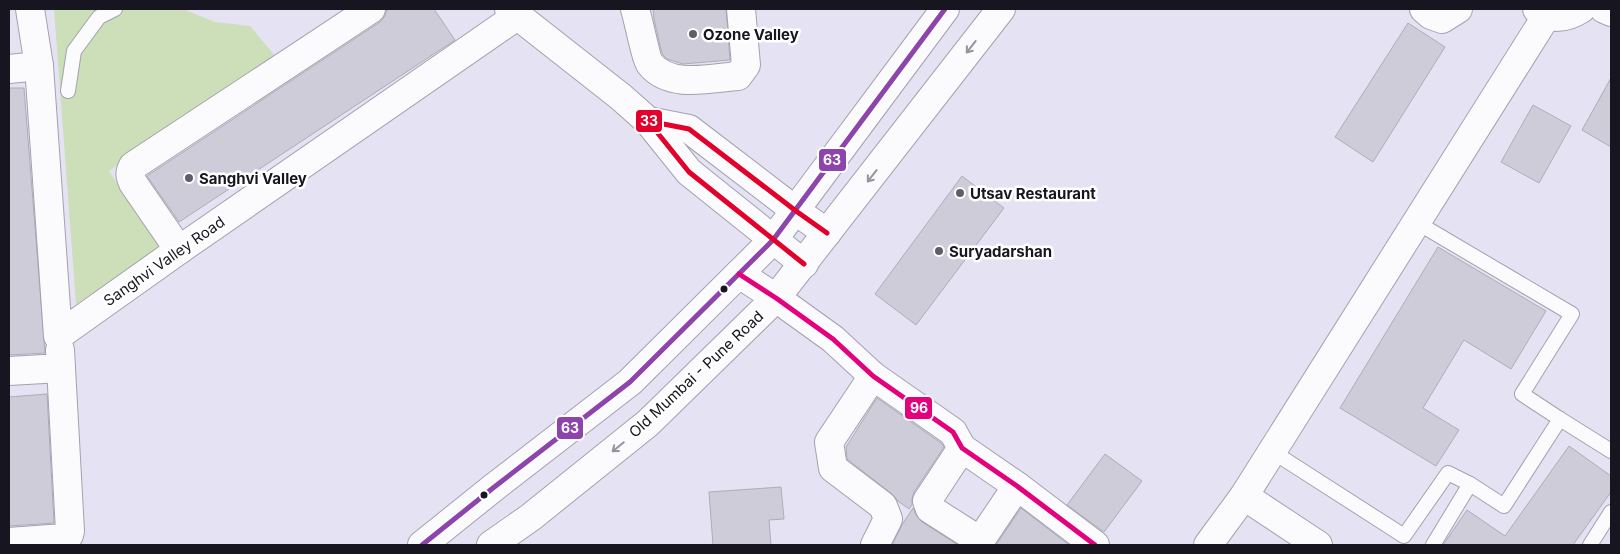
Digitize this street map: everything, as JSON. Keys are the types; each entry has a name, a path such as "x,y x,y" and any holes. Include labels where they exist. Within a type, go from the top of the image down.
{"street":[{"path":"9,542 64,538 69,535 70,531 61,368 39,66 30,9"},
{"path":"179,250 133,183 130,171 134,166 371,9"},
{"path":"635,9 649,64 662,74 681,80 738,76 746,65 741,9"},
{"path":"422,545 630,382 773,240 945,9"},
{"name":"Old Mumbai - Pune Road","path":"498,543 648,422 776,298 1001,9"},
{"path":"1424,9 1431,15 1442,19 1458,9"},
{"path":"1208,545 1273,452 1416,222 1542,12 1556,17 1571,15 1581,9"},
{"path":"1604,9 1611,12"},
{"path":"513,12 621,97 648,121 689,172 804,264"},
{"name":"Sanghvi Valley Road","path":"58,336 513,12"},
{"path":"621,97 649,64"},
{"path":"9,69 39,66"},
{"path":"648,121 689,129 827,233"},
{"path":"739,274 833,339 873,376 953,432 962,448 1017,486 1095,545"},
{"path":"9,371 61,368"},
{"path":"873,376 829,442 833,468 883,506 888,519 874,545"},
{"path":"962,448 927,501 930,509 974,537 982,538 1017,486"},
{"path":"1244,496 1318,545"}],"lane":[{"path":"68,91 74,51 100,16 115,9"},
{"path":"1416,222 1572,314 1522,394 1611,451"},
{"path":"1273,452 1404,536 1448,473 1470,484 1504,506 1560,419"},
{"path":"1433,545 1470,484"},
{"path":"1590,545 1611,512"}],"green space":[{"path":"54,9 183,9 215,22 250,26 277,58 109,171 160,248 76,304"}],"building":[{"path":"390,9 434,9 455,40 179,222 147,176 380,22 385,16 386,11"},
{"name":"Ozone Valley","path":"653,9 726,9 730,60 683,64 667,59 661,50"},
{"path":"1408,23 1445,47 1373,162 1335,137"},
{"path":"1611,78 1611,147 1582,130"},
{"path":"9,88 24,88 45,353 9,355"},
{"path":"1533,105 1571,126 1539,183 1501,162"},
{"name":"Suryadarshan","path":"962,176 1004,208 916,325 875,294"},
{"path":"1438,247 1546,311 1511,369 1464,340 1423,408 1459,430 1436,466 1340,408"},
{"path":"47,394 54,523 9,526 9,397"},
{"path":"877,398 944,447 914,492 912,505 909,509 847,459 846,447"},
{"path":"1569,446 1611,476 1611,492 1573,545 1443,545 1467,510 1505,536"},
{"path":"1105,454 1142,481 1104,532 1067,505"},
{"path":"781,487 784,519 769,520 771,545 713,545 709,492"},
{"path":"913,508 922,522 958,545 892,545"},
{"path":"1021,508 1069,545 996,545"}],"transit line":[{"name":"63","path":"422,545 630,382 773,240 945,9"},
{"name":"33","path":"804,264 689,172 648,121 689,129 827,233"},
{"name":"96","path":"739,274 833,339 873,376 953,432 962,448 1017,486 1095,545"}],"place":[{"name":"Ozone Valley","path":"693,34"},
{"name":"Sanghvi Valley","path":"189,178"},
{"name":"Utsav Restaurant","path":"960,193"},
{"name":"Suryadarshan","path":"939,251"}]}
